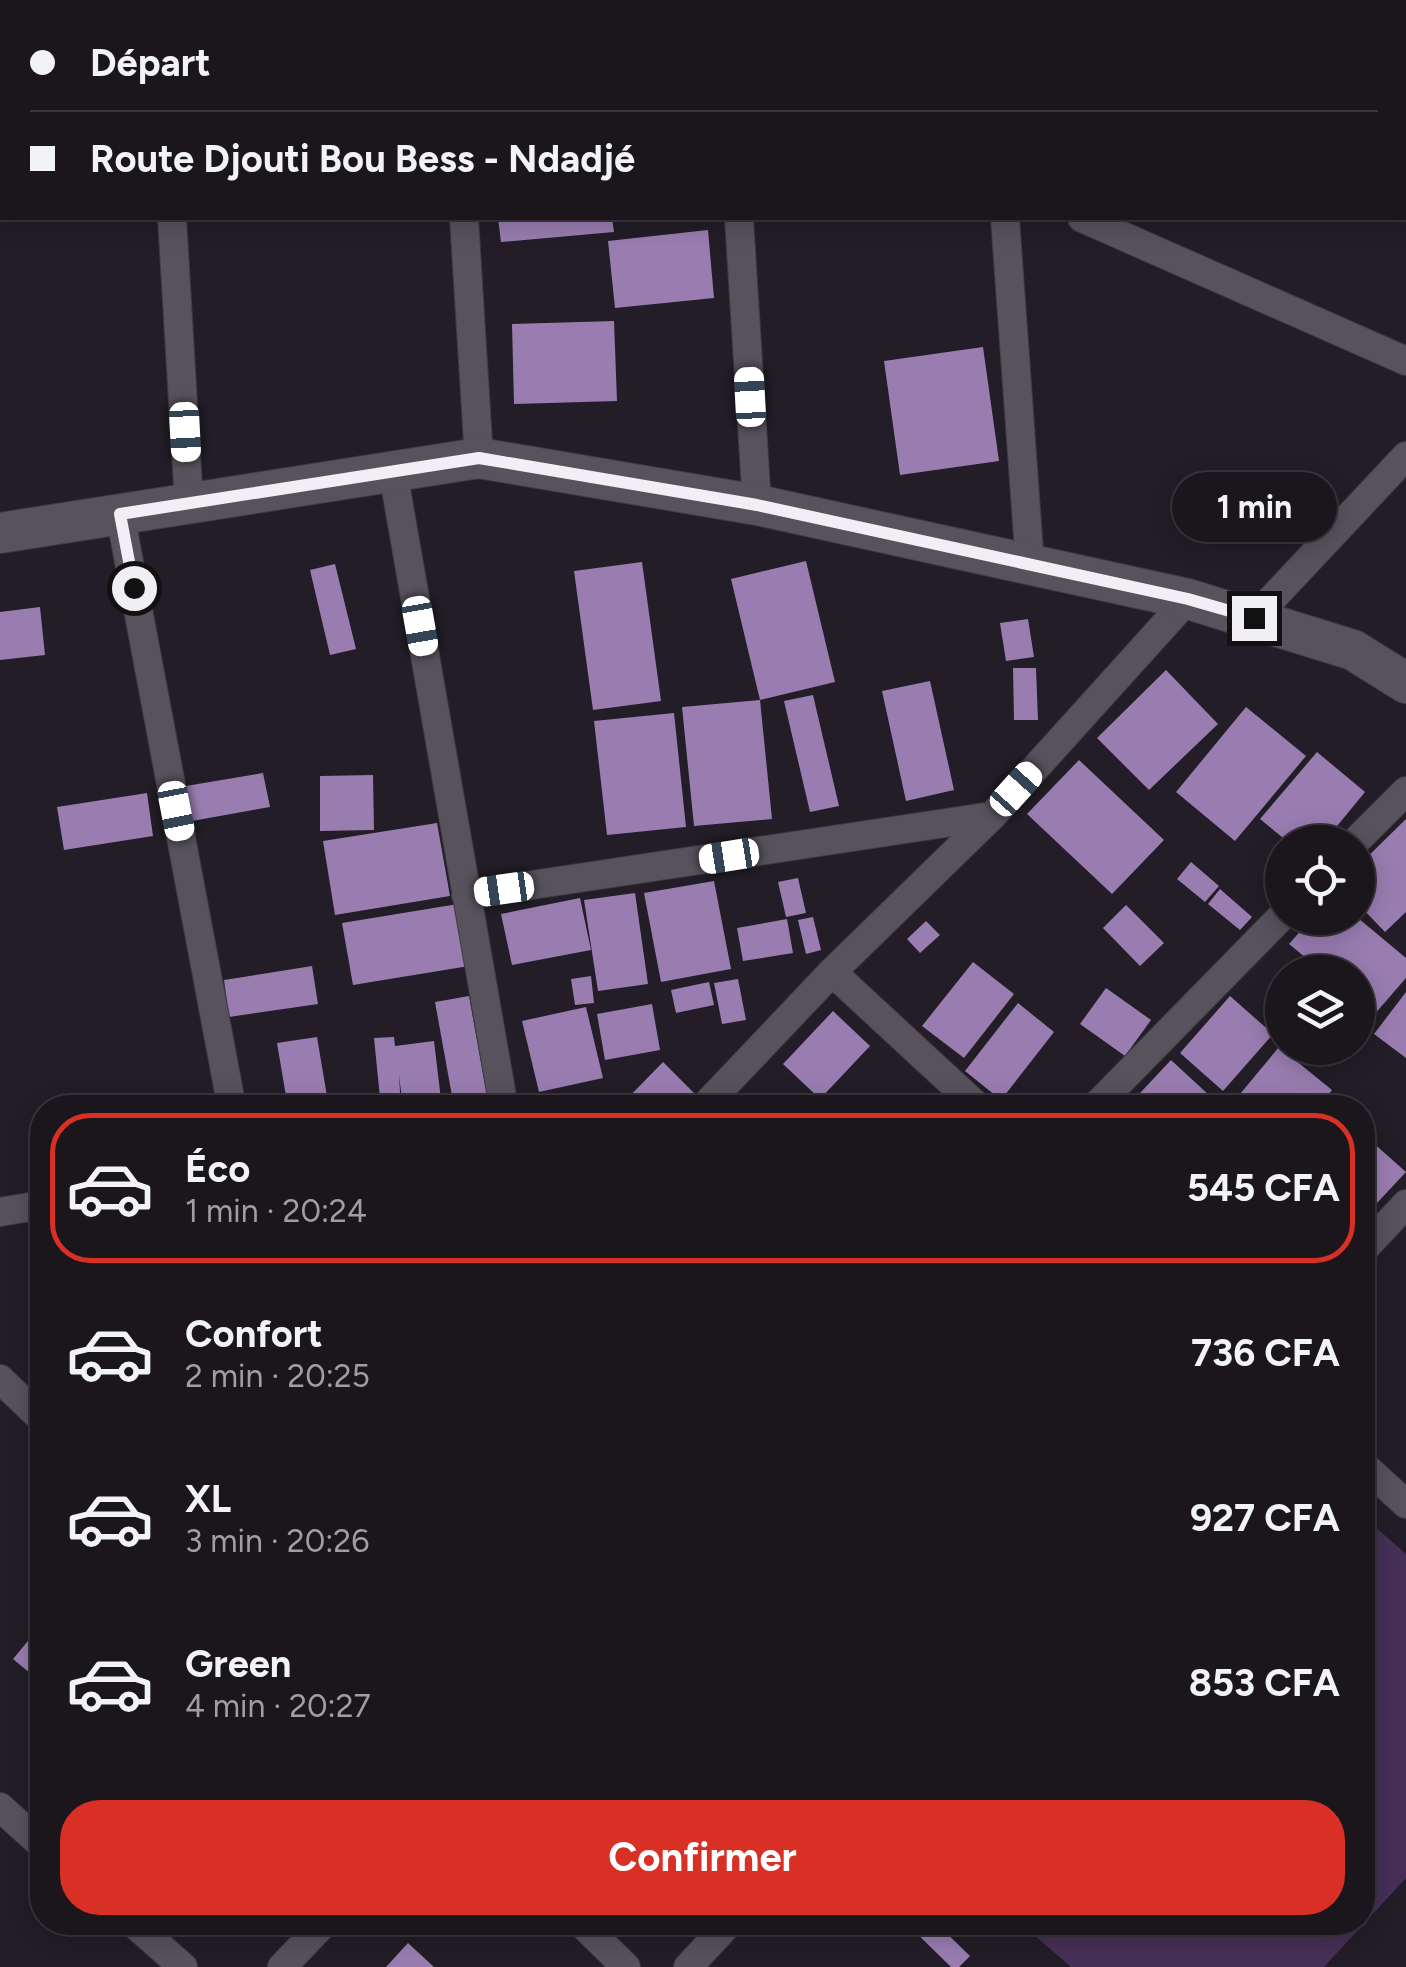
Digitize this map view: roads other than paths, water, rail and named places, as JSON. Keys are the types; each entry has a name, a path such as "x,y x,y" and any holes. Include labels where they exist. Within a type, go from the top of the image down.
{"main road":[{"path":"0,533 479,458 757,505 1188,599 1353,650 1406,684"}],"street":[{"path":"172,220 189,503"},
{"path":"464,220 479,458"},
{"path":"739,220 757,505"},
{"path":"1004,220 1030,564"},
{"path":"1087,220 1406,360"},
{"path":"1254,618 1406,456"},
{"path":"393,472 502,1095"},
{"path":"120,514 230,1095"},
{"path":"715,1095 832,972 992,816 1188,599"},
{"path":"1372,825 1406,791"},
{"path":"466,895 992,816"},
{"path":"1107,1095 1265,933"},
{"path":"832,972 965,1095"},
{"path":"1375,1236 1406,1204"},
{"path":"0,1212 30,1207"},
{"path":"0,1379 30,1408"},
{"path":"1375,1476 1406,1504"},
{"path":"0,1808 30,1834"},
{"path":"146,1935 182,1967"},
{"path":"282,1967 313,1935"},
{"path":"593,1935 626,1967"},
{"path":"688,1967 718,1935"}]}
